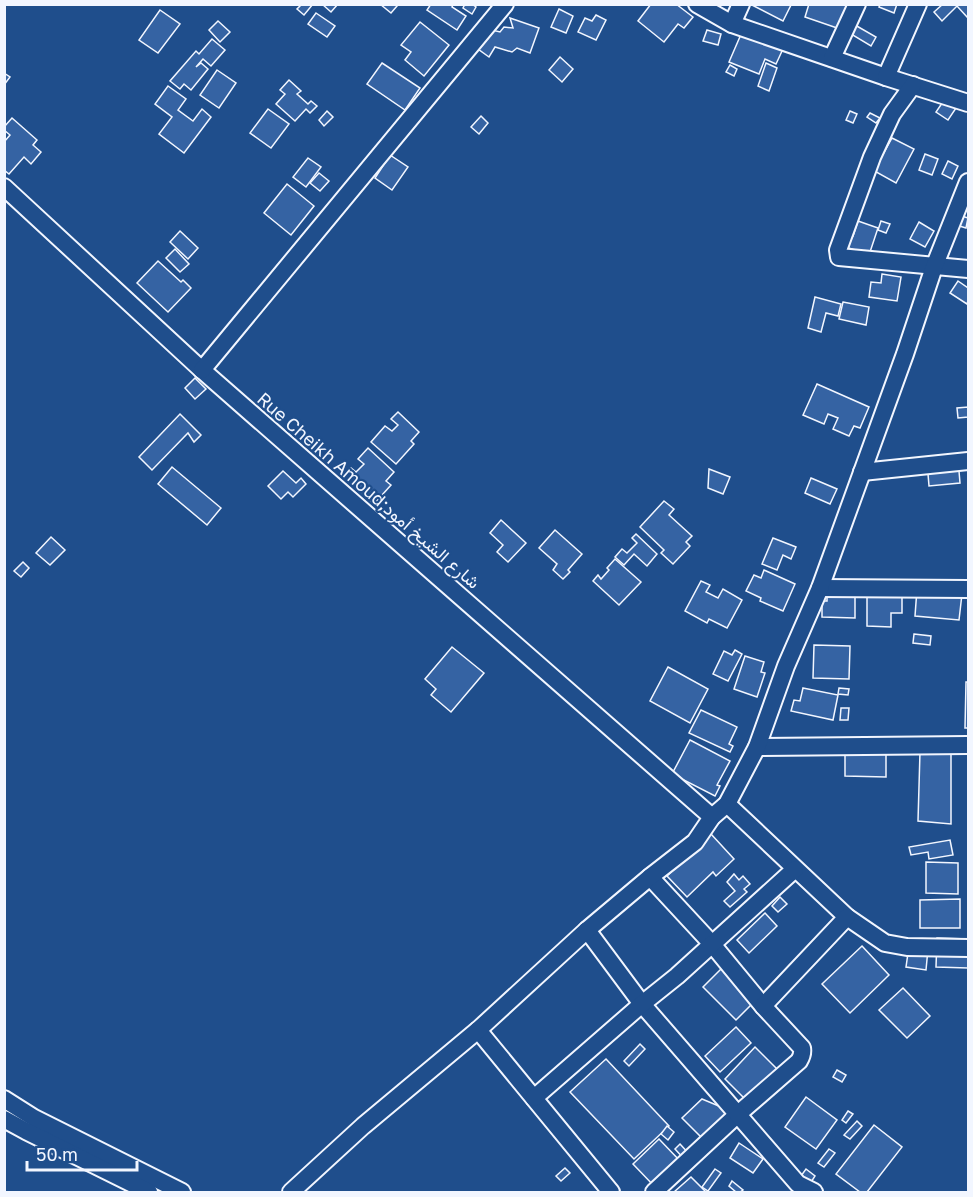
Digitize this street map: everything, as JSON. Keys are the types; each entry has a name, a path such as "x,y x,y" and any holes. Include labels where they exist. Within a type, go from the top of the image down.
{"street":[{"path":"202,370 505,4"},
{"path":"697,4 732,24 969,103"},
{"path":"732,24 741,4"},
{"path":"832,58 857,4"},
{"path":"886,77 918,4"},
{"path":"913,85 892,114 872,157 838,250 839,257 969,269"},
{"path":"291,1192 363,1126 478,1029 587,930 695,842 712,818 727,804 757,747 786,666 820,588 934,267 969,182"},
{"name":"Rue Cheikh Amoud;شارع الشيخ أمود","path":"4,187 202,370 712,818"},
{"path":"862,472 969,461"},
{"path":"820,588 969,589"},
{"path":"757,747 969,745"},
{"path":"727,804 847,917 885,943 907,947 969,948"},
{"path":"534,1098 677,976 795,869"},
{"path":"650,877 712,944 763,1006 802,1048 799,1061 738,1113 654,1192"},
{"path":"763,1006 847,917"},
{"path":"587,930 642,1004 798,1184 814,1192"},
{"path":"478,1029 611,1192"},
{"path":"4,1100 44,1123 182,1192"},
{"path":"4,1119 149,1192"}],"building":[{"path":"302,4 313,4 304,15 297,9"},
{"path":"322,4 338,4 331,12"},
{"path":"380,4 395,4 397,6 391,13"},
{"path":"431,4 453,4 452,7 466,16 457,30 427,10"},
{"path":"465,4 472,4 476,7 472,14 463,8"},
{"path":"651,4 676,4 693,17 684,28 678,24 664,42 638,21"},
{"path":"750,4 791,4 791,5 783,21"},
{"path":"809,4 848,4 840,29 805,17"},
{"path":"880,4 897,4 894,13 879,7"},
{"path":"943,4 968,4 968,18 957,6 942,21 934,12"},
{"path":"559,9 573,16 566,33 551,27"},
{"path":"160,10 180,24 158,53 139,40"},
{"path":"316,13 335,26 327,37 308,24"},
{"path":"596,15 606,20 596,40 578,32 585,18 592,21"},
{"path":"510,18 539,28 530,53 517,48 512,52 495,47 489,57 478,49 492,30 500,32 504,27 513,28"},
{"path":"218,21 230,32 220,42 209,30"},
{"path":"420,22 449,45 424,76 405,60 411,52 401,45"},
{"path":"855,25 876,37 871,46 851,34"},
{"path":"707,30 721,34 718,45 703,41"},
{"path":"742,32 783,49 776,64 765,59 759,74 729,62"},
{"path":"212,39 225,50 211,66 203,59 196,67 201,63 208,69 191,90 184,84 180,89 170,81 196,51 199,54"},
{"path":"560,57 573,69 562,82 549,70"},
{"path":"382,63 420,88 405,110 367,84"},
{"path":"766,63 777,68 769,91 758,86"},
{"path":"730,65 737,69 734,76 726,72"},
{"path":"217,70 236,83 219,108 200,95"},
{"path":"4,73 10,77 4,85"},
{"path":"289,80 301,91 297,94 308,104 311,101 317,106 310,113 306,109 295,121 276,104 285,94 280,90"},
{"path":"168,86 186,99 178,110 193,121 202,109 211,117 184,153 159,134 172,117 155,104"},
{"path":"951,90 968,109 967,111 958,105 948,120 936,112"},
{"path":"268,109 289,124 271,148 250,133"},
{"path":"327,111 333,117 324,126 319,120"},
{"path":"850,111 857,114 853,123 846,120"},
{"path":"870,113 880,118 876,123 867,117"},
{"path":"481,116 488,123 479,134 471,127"},
{"path":"12,118 37,140 33,145 41,152 31,164 24,157 9,174 4,170 4,142 10,135 4,127"},
{"path":"892,138 914,149 896,183 869,168 877,153 882,156"},
{"path":"925,154 938,159 932,175 919,170"},
{"path":"390,155 408,167 392,190 375,178"},
{"path":"308,158 321,167 306,187 293,177"},
{"path":"948,161 958,166 952,179 942,174"},
{"path":"319,173 329,181 320,191 310,183"},
{"path":"287,184 314,206 291,235 264,213"},
{"path":"959,215 968,218 966,228 956,225"},
{"path":"858,221 878,228 869,255 840,245 844,233 853,236"},
{"path":"881,221 890,224 886,233 878,230"},
{"path":"919,222 934,231 925,247 910,239"},
{"path":"180,231 198,248 188,259 170,242"},
{"path":"175,249 189,264 180,272 166,258"},
{"path":"158,261 191,288 168,312 137,283"},
{"path":"882,274 901,277 897,301 869,297 871,282 881,283"},
{"path":"958,281 968,288 967,304 950,293"},
{"path":"815,297 841,304 838,316 826,313 821,332 808,328"},
{"path":"843,302 869,307 866,325 839,319"},
{"path":"195,378 206,389 195,399 185,388"},
{"path":"817,384 869,407 860,428 854,426 849,436 833,429 838,418 828,414 824,424 803,415"},
{"path":"968,407 968,417 958,418 957,408"},
{"path":"398,412 419,432 411,441 414,444 396,464 371,442 385,426 392,431 398,425 391,419"},
{"path":"180,414 201,435 194,442 188,433 152,470 139,457"},
{"path":"368,448 394,472 386,481 391,485 374,504 344,475 351,468 356,472 364,464 358,459"},
{"path":"958,459 960,483 929,486 927,462"},
{"path":"172,467 221,508 207,525 158,484"},
{"path":"709,469 730,477 723,494 708,488"},
{"path":"283,471 296,483 301,478 306,484 293,497 288,492 281,499 268,486"},
{"path":"811,478 837,489 830,504 805,493"},
{"path":"664,501 674,509 669,515 692,536 686,542 690,546 673,564 661,553 664,550 640,527"},
{"path":"501,520 526,543 508,562 497,552 503,545 490,533"},
{"path":"555,530 582,554 563,579 553,570 557,564 539,548"},
{"path":"636,534 657,554 647,566 634,554 624,565 615,557 622,549 627,553 637,543 632,538"},
{"path":"51,537 65,550 50,565 36,553"},
{"path":"773,538 796,547 791,559 783,555 777,570 762,564"},
{"path":"615,559 641,582 619,605 593,581 598,575 601,579"},
{"path":"23,562 29,568 21,577 14,571"},
{"path":"764,570 795,584 783,611 760,601 761,598 746,591 754,575 761,578"},
{"path":"701,581 710,585 706,592 718,598 723,589 742,600 727,628 709,619 707,623 685,611"},
{"path":"917,589 962,594 959,620 915,616"},
{"path":"827,590 855,591 855,618 822,617 822,601 827,601"},
{"path":"902,590 902,613 891,613 891,627 867,626 867,592"},
{"path":"914,634 931,636 930,645 913,643"},
{"path":"814,645 850,646 849,679 813,678"},
{"path":"452,647 484,673 451,712 431,695 436,689 425,679"},
{"path":"735,650 742,654 728,681 713,674 724,651 732,655"},
{"path":"745,656 764,662 761,672 765,673 757,697 734,689"},
{"path":"668,667 708,689 690,723 650,701"},
{"path":"966,682 968,682 968,728 965,728"},
{"path":"803,688 838,695 833,720 791,711 794,700 800,701"},
{"path":"839,688 849,689 848,695 838,694"},
{"path":"841,708 849,708 848,720 840,720"},
{"path":"701,710 737,727 729,744 733,746 730,752 689,733"},
{"path":"690,740 730,761 717,785 720,786 715,796 672,774"},
{"path":"845,750 886,751 886,777 845,776"},
{"path":"951,751 951,824 918,821 920,752"},
{"path":"711,834 734,859 716,876 713,872 687,897 667,876"},
{"path":"950,840 953,855 929,859 928,852 911,855 909,847"},
{"path":"926,862 958,863 958,894 926,893"},
{"path":"734,874 739,880 743,876 750,884 744,889 747,892 730,907 724,901 735,891 727,882"},
{"path":"780,897 787,904 778,912 772,906"},
{"path":"960,899 960,928 920,928 920,900"},
{"path":"765,913 777,926 749,953 737,940"},
{"path":"937,938 968,939 968,968 936,967"},
{"path":"862,946 889,975 850,1013 822,984"},
{"path":"909,946 928,949 926,970 906,967"},
{"path":"721,969 754,1002 736,1020 703,987"},
{"path":"903,988 930,1016 907,1038 879,1010"},
{"path":"736,1027 751,1043 720,1072 705,1056"},
{"path":"640,1044 645,1049 629,1066 624,1061"},
{"path":"755,1047 777,1069 746,1100 725,1079"},
{"path":"606,1059 669,1126 634,1159 570,1092"},
{"path":"837,1070 846,1075 842,1082 833,1077"},
{"path":"806,1097 837,1120 816,1149 785,1127"},
{"path":"702,1099 738,1114 704,1140 682,1118"},
{"path":"848,1111 853,1114 846,1123 842,1120"},
{"path":"857,1121 862,1126 850,1139 844,1135"},
{"path":"874,1125 902,1147 867,1192 860,1192 836,1174"},
{"path":"667,1126 674,1132 668,1140 661,1134"},
{"path":"659,1139 681,1162 655,1187 633,1164"},
{"path":"739,1143 763,1159 753,1173 730,1158"},
{"path":"680,1144 691,1156 686,1161 675,1149"},
{"path":"829,1149 835,1153 824,1167 818,1163"},
{"path":"565,1168 570,1173 561,1181 556,1176"},
{"path":"715,1169 721,1173 708,1191 702,1187"},
{"path":"806,1169 815,1176 808,1187 798,1180"},
{"path":"691,1177 706,1192 674,1192"},
{"path":"732,1181 743,1190 736,1192 729,1186"}]}
